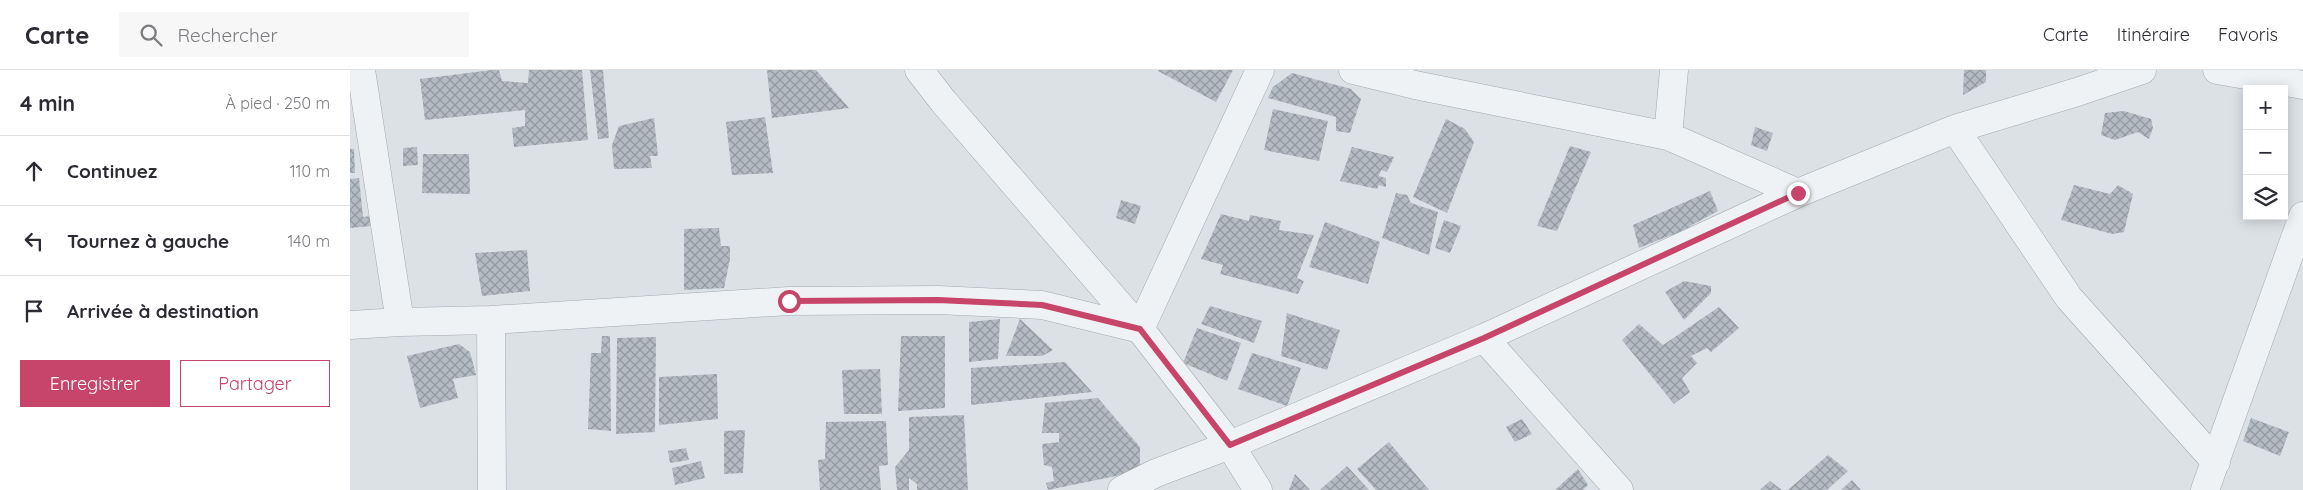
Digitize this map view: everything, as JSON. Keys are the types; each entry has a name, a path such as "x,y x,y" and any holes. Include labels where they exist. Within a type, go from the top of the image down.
{"street":[{"path":"361,70 400,322"},
{"path":"919,70 942,101 1140,329 1230,445 1258,490"},
{"path":"1140,329 1260,70"},
{"path":"1353,70 1414,78 1668,136 1798,193"},
{"path":"1668,136 1674,70"},
{"path":"1122,490 1156,473 1230,445 1484,338 1798,193 1955,129 2142,70"},
{"path":"2217,70 2303,85"},
{"path":"1955,129 2069,298 2216,462"},
{"path":"2205,490 2303,216"},
{"path":"350,326 400,322 491,320 789,301 938,300 1042,305 1140,329"},
{"path":"491,320 492,490"},
{"path":"1484,338 1619,490"}],"building":[{"path":"499,70 502,81 528,83 529,70 582,70 588,140 514,147 512,128 525,126 525,110 425,120 420,79"},
{"path":"590,70 603,70 609,138 598,139"},
{"path":"767,70 816,70 849,108 772,118"},
{"path":"1159,70 1233,70 1216,102"},
{"path":"1964,70 1986,70 1986,82 1963,95"},
{"path":"1292,73 1351,89 1361,99 1350,133 1336,131 1336,117 1268,98 1273,87"},
{"path":"1273,109 1328,121 1319,161 1264,150"},
{"path":"2124,111 2151,119 2153,128 2149,139 2138,132 2115,140 2101,135 2105,113"},
{"path":"765,117 773,173 732,175 726,122"},
{"path":"654,118 658,156 650,156 652,168 614,169 612,145 619,126"},
{"path":"1446,119 1465,129 1474,142 1447,213 1413,197"},
{"path":"1755,127 1773,133 1767,151 1751,145"},
{"path":"1570,146 1591,152 1557,231 1537,226"},
{"path":"417,147 418,165 403,166 403,148"},
{"path":"1352,147 1394,157 1387,172 1381,170 1379,176 1386,178 1386,187 1379,185 1377,189 1340,181"},
{"path":"350,149 354,149 355,173 350,173"},
{"path":"423,154 469,154 470,194 422,193"},
{"path":"359,178 363,217 370,216 371,226 350,228 350,179"},
{"path":"2074,185 2110,194 2118,185 2133,194 2124,232 2112,234 2061,220"},
{"path":"1710,191 1718,211 1690,226 1692,233 1674,242 1671,235 1639,248 1633,225"},
{"path":"1396,193 1407,195 1411,203 1438,212 1429,255 1382,238"},
{"path":"1121,200 1141,206 1135,224 1116,218"},
{"path":"1221,214 1249,221 1250,215 1281,221 1279,230 1314,235 1297,278 1304,281 1298,294 1220,274 1223,265 1201,259"},
{"path":"1444,220 1461,226 1450,253 1435,248"},
{"path":"1325,222 1380,242 1368,284 1309,267"},
{"path":"719,228 721,246 730,246 730,259 724,288 684,290 684,229"},
{"path":"527,250 530,291 482,296 475,253"},
{"path":"1684,281 1711,286 1711,293 1684,320 1665,292"},
{"path":"1210,306 1262,321 1254,343 1201,324"},
{"path":"1719,307 1739,328 1711,352 1707,348 1691,356 1697,363 1682,378 1690,392 1674,404 1622,340 1639,324 1663,345"},
{"path":"1287,313 1340,330 1327,370 1281,356"},
{"path":"1000,319 998,359 969,362 969,322"},
{"path":"1020,319 1053,350 1042,356 1006,356"},
{"path":"1197,328 1241,343 1227,381 1183,363"},
{"path":"602,336 610,336 611,431 588,429 591,353 601,353"},
{"path":"901,336 945,336 945,408 898,411"},
{"path":"656,337 655,432 616,434 617,338"},
{"path":"459,344 470,352 476,375 453,379 458,398 420,408 407,356"},
{"path":"1252,353 1301,368 1287,406 1238,389"},
{"path":"1065,362 1092,392 971,405 971,368"},
{"path":"880,369 882,414 844,414 842,370"},
{"path":"717,374 718,419 659,425 659,377"},
{"path":"1098,398 1140,447 1140,471 1048,490 1046,483 1054,481 1052,467 1044,465 1042,444 1059,442 1059,433 1042,433 1045,403"},
{"path":"964,415 968,490 917,490 917,484 909,478 909,490 897,490 895,467 909,450 909,417"},
{"path":"2251,418 2289,432 2280,456 2243,441"},
{"path":"1522,419 1532,434 1515,442 1506,427"},
{"path":"886,421 888,465 879,466 881,490 820,490 818,460 825,459 826,422"},
{"path":"745,430 743,473 724,474 724,431"},
{"path":"1389,442 1429,490 1376,490 1357,469"},
{"path":"686,448 689,460 670,463 668,451"},
{"path":"1828,455 1848,471 1827,490 1788,490"},
{"path":"701,461 705,478 675,485 672,468"},
{"path":"1347,466 1369,490 1320,490"},
{"path":"1578,469 1588,485 1583,490 1555,490"},
{"path":"1295,474 1310,490 1289,490"},
{"path":"1852,480 1861,490 1841,490"},
{"path":"1770,481 1782,490 1760,490"}],"route":[{"path":"789,301 938,300 1042,305 1140,329 1230,445 1484,338 1798,193"}]}
